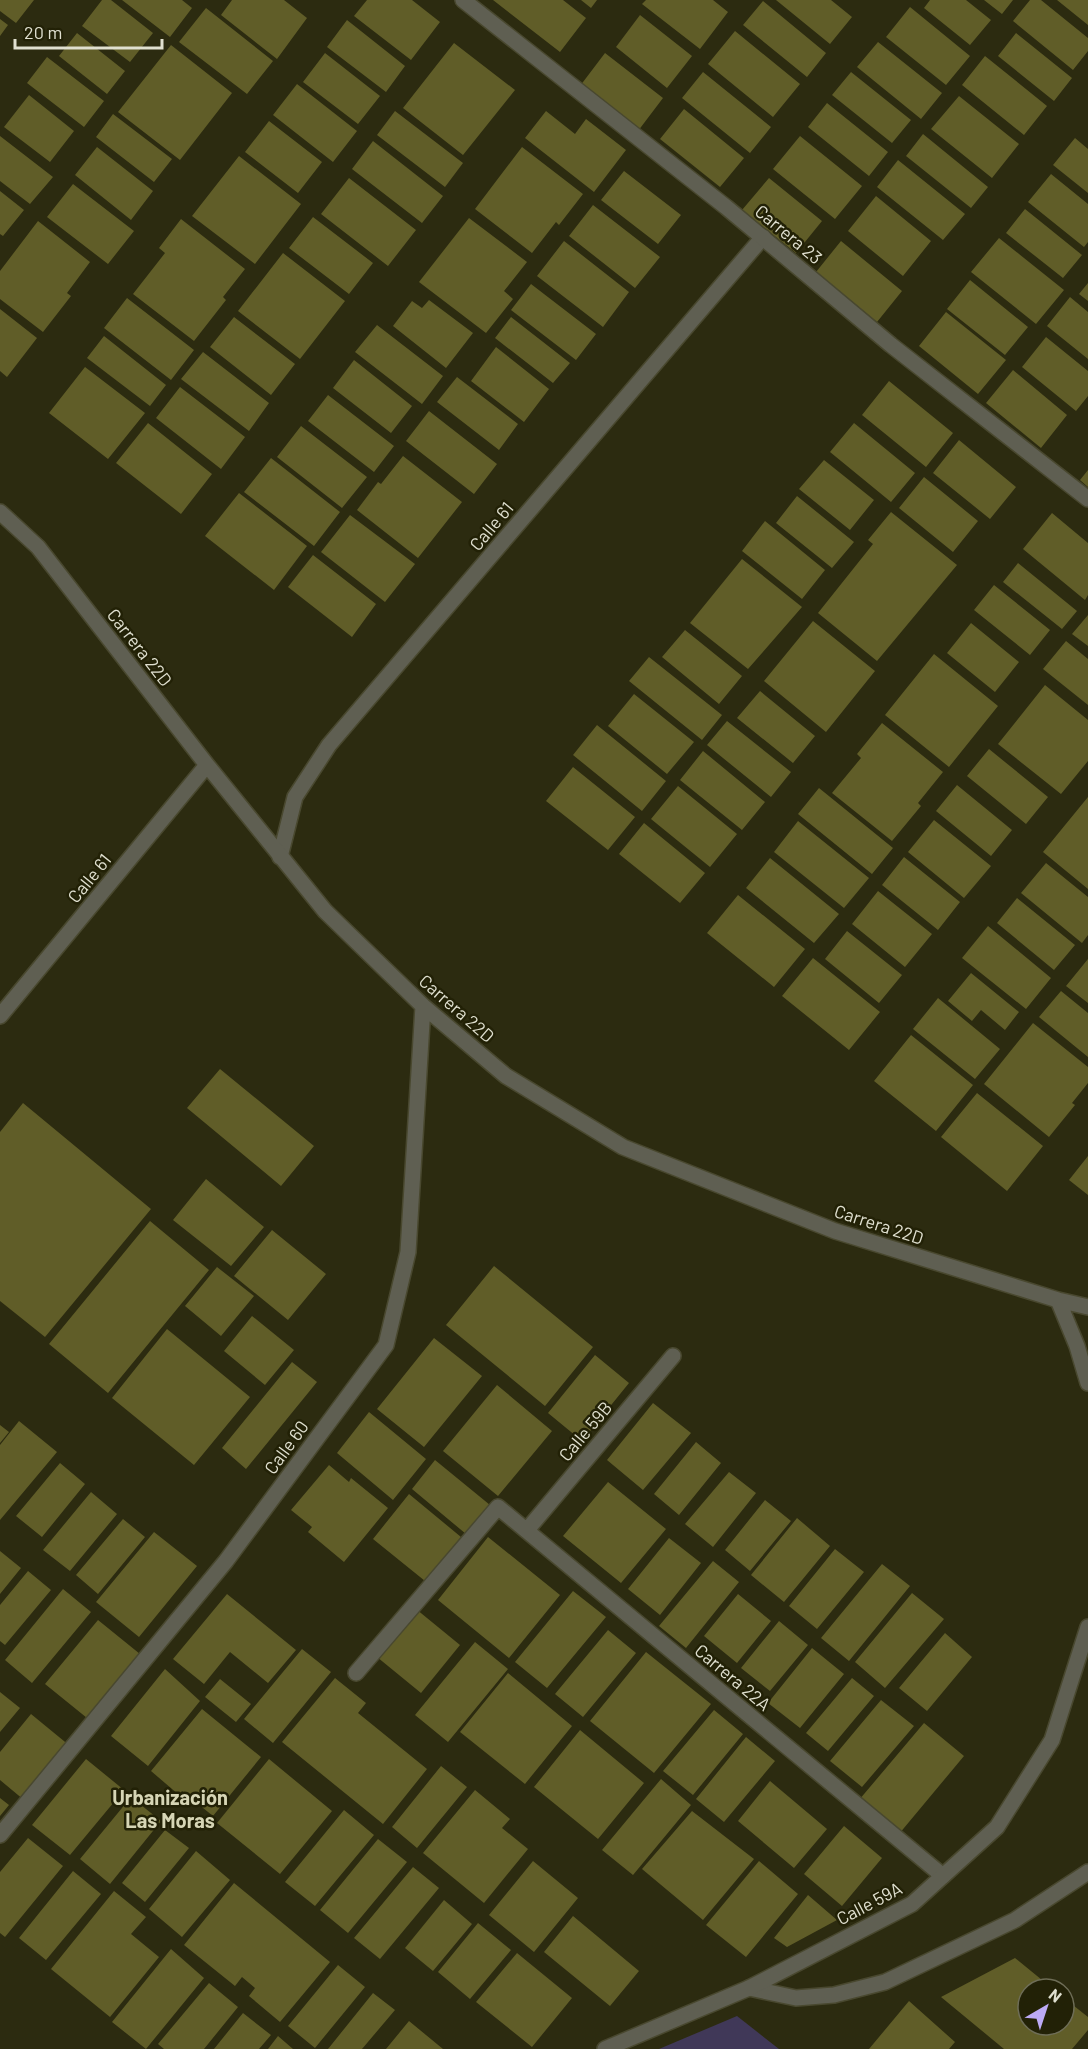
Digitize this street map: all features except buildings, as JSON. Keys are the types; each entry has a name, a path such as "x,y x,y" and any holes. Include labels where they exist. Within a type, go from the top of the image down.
{"street":[{"name":"Carrera 23","path":"463,0 763,237 891,345 1088,499"},
{"name":"Calle 61","path":"280,857 295,797 329,745 763,237"},
{"name":"Carrera 22D","path":"0,512 38,547 207,765 325,911 423,1006 506,1076 623,1147 835,1231 1058,1300 1088,1307"},
{"name":"Calle 61","path":"0,1016 207,765"},
{"name":"Calle 60","path":"0,1835 226,1562 386,1345 408,1252 423,1006"},
{"path":"1058,1300 1077,1346 1088,1383"},
{"name":"Calle 59B","path":"527,1530 673,1356"},
{"name":"Carrera 22A","path":"356,1673 498,1507 943,1876"},
{"name":"Calle 59A","path":"605,2049 749,1988 912,1904 997,1827 1052,1740 1088,1627"},
{"path":"749,1988 796,1998 834,1995 885,1982 1015,1920 1088,1872"}],"shaded area":[{"path":"737,2016 779,2049 659,2049"}],"district":[{"name":"Urbanización Las Moras","path":"170,1808"}]}
